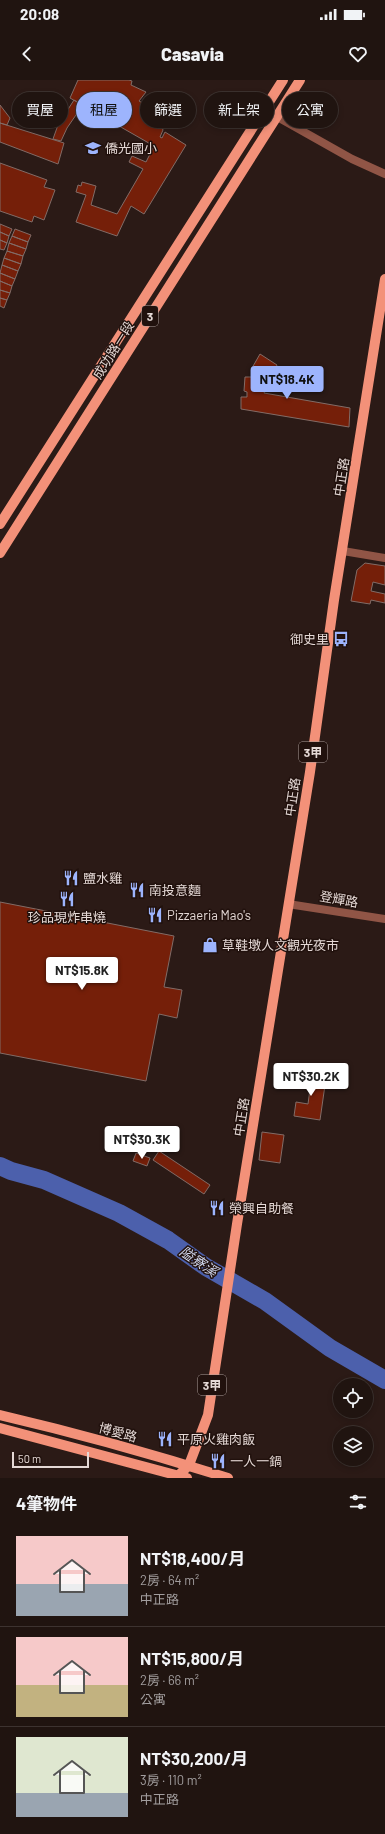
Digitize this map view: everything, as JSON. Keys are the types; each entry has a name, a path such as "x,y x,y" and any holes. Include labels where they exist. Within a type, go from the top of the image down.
{"main road":[{"name":"成功路一段","path":"274,95 283,80"},
{"name":"成功路一段","path":"0,553 300,80"},
{"name":"成功路一段","path":"0,524 253,128"},
{"name":"中正路","path":"189,1465 208,1415 236,1224 288,904 385,279"},
{"name":"博愛路","path":"0,1415 189,1465 228,1478"},
{"name":"博愛路","path":"0,1428 180,1477"},
{"name":"3甲","path":"180,1477 189,1465"}],"street":[{"path":"274,115 352,159 385,174"},
{"path":"343,551 385,558"},
{"name":"登輝路","path":"288,904 385,919"}],"building":[{"path":"78,80 132,81 131,85 146,92 140,92 140,128 162,128 160,137 162,138 165,132 186,145 144,214 131,206 117,236 76,222 86,195 76,192 78,185 81,186 82,182 96,186 91,205 117,214 143,169 129,162 132,156 146,162 154,146 122,128 132,128 132,92 76,92 76,101 70,98"},
{"path":"74,100 76,101 76,115 68,127 68,109"},
{"path":"0,105 10,118 7,125 0,123"},
{"path":"0,123 64,143 58,164 0,142"},
{"path":"57,128 67,128 61,141 53,139"},
{"path":"0,163 47,180 44,187 55,190 44,220 34,216 32,222 0,211"},
{"path":"0,224 12,229 9,236 0,232"},
{"path":"15,229 31,235 28,242 12,236"},
{"path":"0,232 9,236 7,243 0,240"},
{"path":"12,236 28,242 26,249 9,243"},
{"path":"0,240 7,243 4,250 0,249"},
{"path":"9,243 26,249 23,256 7,251"},
{"path":"7,251 23,256 21,264 4,258"},
{"path":"4,258 21,264 18,271 2,265"},
{"path":"2,265 18,271 15,279 0,273"},
{"path":"0,273 15,279 12,286 0,281"},
{"path":"0,281 12,286 10,293 0,290"},
{"path":"0,290 10,293 7,300 0,298"},
{"path":"0,298 7,300 4,308 0,306"},
{"path":"260,354 277,365 264,393 350,408 349,427 241,409 241,397 247,397 247,392 244,391 245,377 252,377 252,368"},
{"path":"365,563 385,566 385,585 373,582 371,591 385,594 385,603 371,600 370,604 351,601 357,570"},
{"path":"0,902 174,936 164,987 182,990 177,1018 159,1014 146,1081 0,1053"},
{"path":"300,1074 326,1078 320,1120 294,1116 296,1102 308,1104 310,1089 298,1087"},
{"path":"262,1132 284,1135 280,1163 259,1160"},
{"path":"159,1151 210,1185 204,1194 153,1160"},
{"path":"136,1153 150,1158 147,1166 133,1161"}],"waterway":[{"name":"隘寮溪","path":"0,1166 11,1171 44,1180 119,1213 168,1240 206,1267 265,1301 330,1348 385,1380"}],"place":[{"name":"僑光國小","path":"93,148"},
{"name":"御史里","path":"341,639"},
{"name":"鹽水雞","path":"71,878"},
{"name":"南投意麵","path":"137,890"},
{"name":"珍品現炸串燒","path":"67,899"},
{"name":"Pizzaeria Mao's","path":"155,915"},
{"name":"草鞋墩人文觀光夜市","path":"210,945"},
{"name":"榮興自助餐","path":"217,1208"},
{"name":"平原火雞肉飯","path":"165,1439"},
{"name":"一人一鍋","path":"218,1461"}]}
